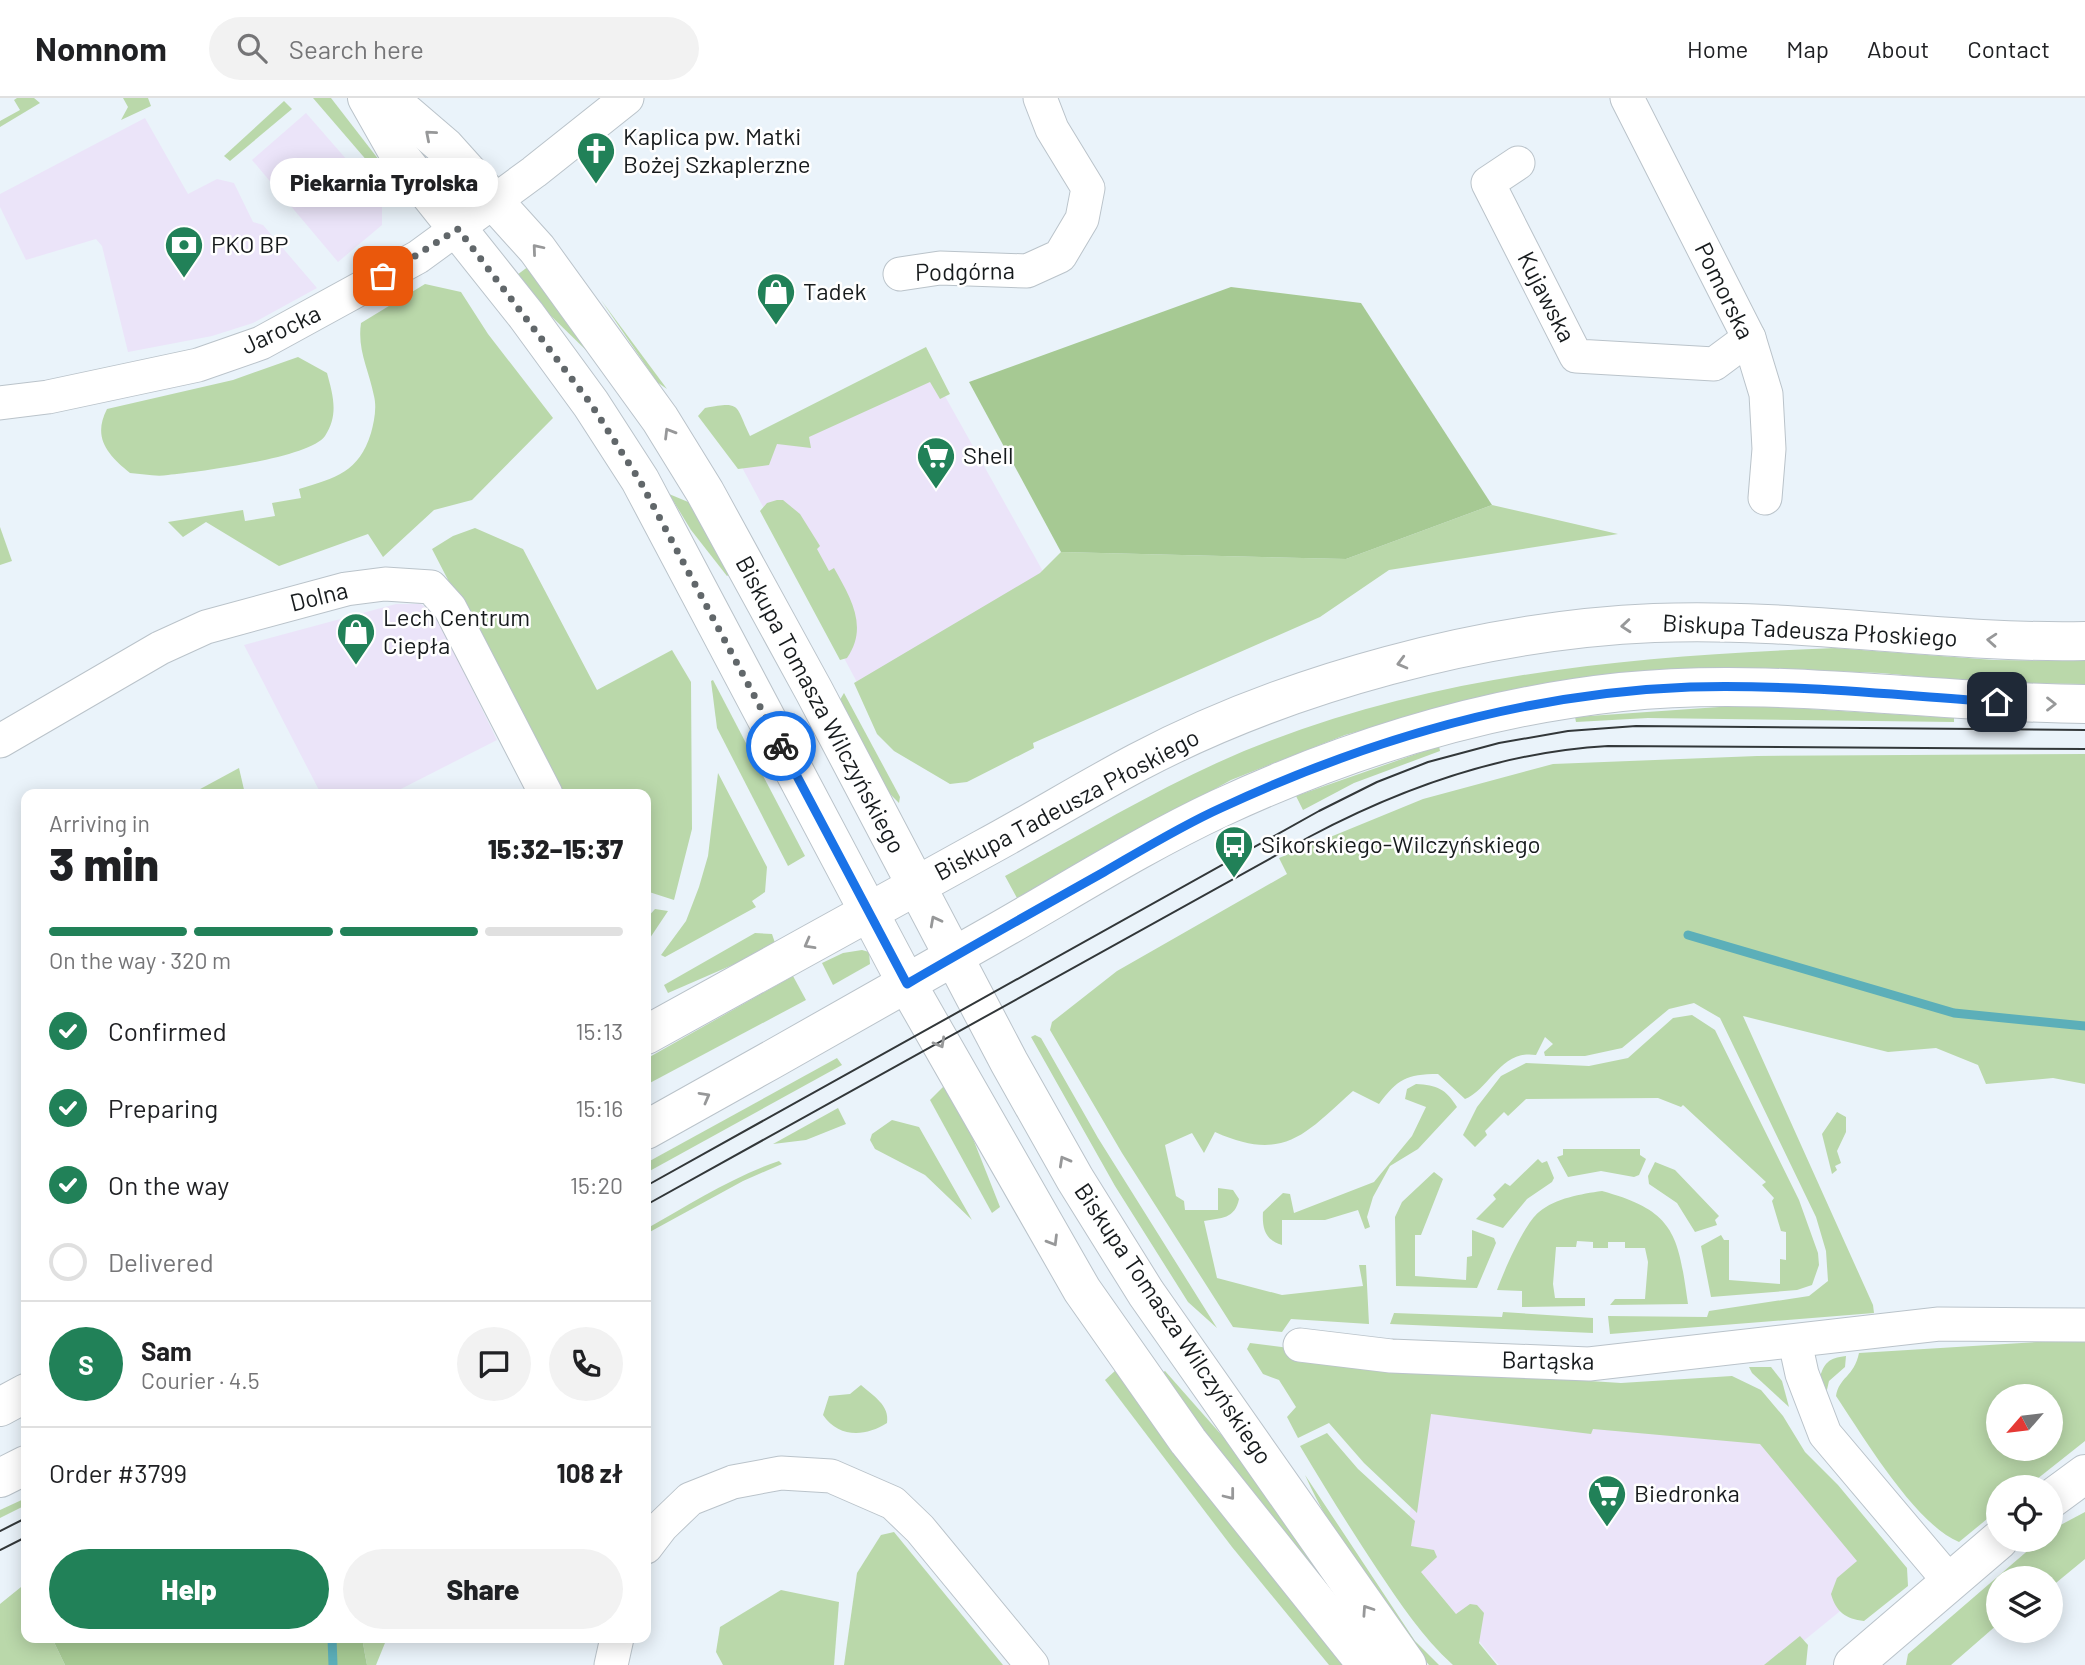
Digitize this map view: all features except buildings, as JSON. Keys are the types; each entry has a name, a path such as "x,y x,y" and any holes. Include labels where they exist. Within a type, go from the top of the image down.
{"street":[{"name":"Biskupa Tomasza Wilczyńskiego","path":"367,98 401,158 591,404 640,481 907,984 1018,1183 1096,1311 1188,1441 1367,1665"},
{"name":"Biskupa Tomasza Wilczyńskiego","path":"388,98 445,147 550,265 667,429 705,492 1062,1156 1122,1257 1407,1665"},
{"name":"Jarocka","path":"0,403 48,397 198,365 261,343 418,257 627,98"},
{"name":"Podgórna","path":"900,274 940,268 1027,271 1060,256 1082,219 1088,188 1052,129 1040,98"},
{"name":"Pomorska","path":"1627,98 1749,338 1766,394 1769,449 1765,498"},
{"name":"Kujawska","path":"1518,163 1489,183 1576,356 1714,364 1749,338"},
{"name":"Dolna","path":"0,741 160,648 206,627 346,589 385,584 431,586 450,608 543,789"},
{"name":"Biskupa Tadeusza Płoskiego","path":"651,1032 1139,762 1261,708 1401,662 1525,637 1655,623 1776,624 2029,642 2085,641"},
{"path":"651,1127 1218,809 1380,743 1491,713 1618,693 1688,687 1754,687 2023,704 2085,704"},
{"name":"Bartąska","path":"1300,1345 1391,1356 1589,1364 1938,1324 2085,1325"},
{"path":"1795,1342 1802,1374 1825,1434 1950,1583"},
{"path":"0,1408 21,1396"},
{"path":"0,1478 21,1468"},
{"path":"651,1541 662,1526 690,1499 733,1482 781,1473 831,1476 893,1503 920,1529 1032,1665"},
{"path":"2063,1490 2085,1474"},
{"path":"1853,1665 1986,1552"},
{"path":"611,1665 616,1643"}],"shaded area":[{"path":"306,113 382,200 382,225 338,262 252,160"},
{"path":"145,118 188,194 217,179 234,183 253,222 263,225 317,288 253,323 212,336 128,352 102,246 96,239 26,260 0,207 0,194"},
{"name":"Shell","path":"927,364 1045,575 859,686 737,458"},
{"path":"396,604 421,604 436,615 497,740 401,789 318,789 244,645"},
{"path":"1426,1405 1761,1438 1877,1581 1774,1665 1499,1665 1404,1552"}],"green space":[{"path":"34,98 40,103 0,127 0,121 20,110 14,100"},
{"path":"123,98 148,98 151,106 121,120 128,107"},
{"path":"313,98 331,98 389,173 381,177"},
{"path":"284,101 292,109 230,161 224,156"},
{"path":"529,266 591,355 549,314 517,275"},
{"path":"425,284 461,292 488,334 553,418 472,500 434,510 383,557 368,534 279,566 206,522 183,537 168,522 243,510 245,521 275,516 272,503 301,498 299,489 335,477 353,465 366,446 375,410 362,351 361,323"},
{"path":"1231,287 1361,303 1492,505 1346,559 1061,552 969,382"},
{"path":"601,300 667,389 657,382"},
{"path":"926,347 950,394 940,399 930,382 809,437 811,448 777,444 769,465 738,469 698,416 705,408 732,406 739,412 750,436"},
{"path":"298,357 327,373 331,389 334,405 332,420 325,436 315,444 252,463 159,476 130,473 105,445 101,429 107,409 233,380"},
{"path":"669,494 693,504 730,574 727,576 691,530"},
{"path":"783,500 800,514 820,546 817,549 829,571 834,568 851,601 857,623 853,646 847,658 840,660 760,511 767,503"},
{"path":"1492,505 1618,534 1389,570 1320,617 1033,743 1034,748 967,782 950,784 894,751 877,734 854,683 1040,573 1061,552 1346,559"},
{"path":"0,527 12,561 0,565"},
{"path":"475,528 523,549 597,690 672,650 691,682 692,829 674,900 651,893 651,789 556,789 432,549 453,536"},
{"path":"1835,648 1994,660 2085,661 2085,684 1988,683 1881,673 1750,668 1671,670 1479,698 1345,735 1231,780 1017,898 1005,876 1213,765 1316,725 1388,703 1535,673 1684,656"},
{"path":"713,680 805,856 788,866 717,728"},
{"path":"844,693 900,797 899,803 881,785 838,703"},
{"path":"1748,705 1954,718 1954,722 1648,718 1576,722 1575,717"},
{"path":"1439,746 1440,751 1354,783 1303,810 1296,796"},
{"path":"2085,754 2085,1084 2053,1078 1986,1084 1978,1065 1936,1048 1888,1052 1743,1016 1873,1305 1874,1313 1610,1334 1608,1316 1707,1317 1709,1311 1809,1296 1828,1281 1826,1251 1816,1217 1720,1018 1694,1003 1669,1009 1622,1048 1585,1056 1545,1056 1544,1052 1553,1044 1545,1037 1536,1055 1524,1055 1504,1064 1474,1094 1465,1099 1438,1074 1418,1075 1398,1084 1379,1104 1353,1091 1306,1131 1276,1144 1259,1145 1215,1132 1204,1153 1192,1133 1165,1145 1176,1196 1184,1201 1185,1210 1218,1210 1218,1188 1233,1190 1239,1199 1231,1214 1204,1221 1217,1278 1282,1295 1363,1286 1359,1265 1366,1265 1369,1324 1291,1319 1282,1332 1233,1327 1122,1153 1050,1030 1052,1022 1117,971 1287,874 1279,858 1423,799 1553,764 1757,756"},
{"path":"239,768 244,789 200,789"},
{"path":"718,773 767,867 765,892 752,901 756,907 665,957 661,955 686,921 708,856"},
{"path":"655,909 668,911 651,936 651,913"},
{"path":"755,933 772,934 776,946 668,993 664,985"},
{"path":"862,950 869,952 870,964 833,985 822,963 843,953"},
{"path":"793,976 806,1000 651,1082 651,1056"},
{"path":"1692,1015 1715,1030 1799,1200 1818,1253 1819,1265 1812,1285 1797,1290 1711,1297 1701,1246 1721,1235 1724,1240 1729,1240 1729,1280 1780,1284 1780,1259 1786,1260 1786,1232 1781,1231 1772,1201 1774,1198 1762,1185 1766,1182 1683,1105 1681,1107 1658,1098 1526,1099 1508,1116 1504,1112 1485,1131 1487,1135 1475,1147 1463,1135 1477,1107 1501,1076 1526,1063 1589,1066 1628,1058 1673,1018"},
{"path":"1035,1035 1041,1038 1098,1138 1217,1328 1188,1302 1115,1186 1031,1037"},
{"path":"837,1058 842,1065 651,1170 651,1160"},
{"path":"1416,1084 1440,1089 1457,1107 1418,1149 1390,1166 1373,1197 1367,1217 1370,1227 1365,1229 1358,1210 1325,1220 1282,1220 1282,1245 1268,1237 1263,1223 1263,1212 1283,1193 1290,1194 1294,1213 1374,1182 1412,1136 1426,1107 1405,1099 1407,1089"},
{"path":"944,1086 966,1121 1000,1207 992,1213 930,1100"},
{"path":"838,1108 846,1124 806,1140 773,1144"},
{"path":"1837,1112 1846,1117 1846,1132 1837,1151 1841,1163 1835,1166 1837,1170 1832,1174 1822,1134"},
{"path":"892,1120 919,1127 972,1220 925,1175 875,1149 870,1140 872,1134"},
{"path":"1563,1149 1640,1149 1640,1155 1646,1159 1639,1175 1634,1177 1601,1171 1568,1177 1557,1157 1563,1155"},
{"path":"1538,1159 1542,1163 1547,1161 1554,1178 1552,1182 1527,1199 1503,1228 1476,1219 1496,1199 1493,1195 1505,1183 1510,1186"},
{"path":"779,1161 782,1164 743,1181 651,1231 651,1226 744,1175"},
{"path":"1655,1162 1675,1170 1719,1216 1715,1220 1717,1225 1695,1232 1677,1203 1649,1184 1648,1176"},
{"path":"1434,1172 1443,1179 1421,1235 1415,1235 1415,1276 1466,1280 1467,1257 1472,1256 1472,1230 1494,1238 1496,1243 1477,1288 1396,1286 1395,1217 1402,1202"},
{"path":"1602,1191 1645,1207 1669,1229 1681,1260 1688,1304 1610,1305 1615,1299 1645,1299 1648,1262 1645,1248 1625,1248 1625,1242 1608,1242 1608,1248 1593,1248 1593,1242 1577,1241 1576,1247 1556,1247 1553,1284 1555,1298 1585,1298 1585,1306 1522,1307 1522,1291 1497,1290 1521,1237 1539,1212 1561,1200"},
{"path":"1503,1312 1593,1318 1593,1333 1390,1324 1394,1313 1502,1317"},
{"path":"2085,1339 2085,1441 2063,1458 2063,1384 1986,1384 1986,1461 2060,1461 2042,1475 1986,1475 1986,1520 1959,1542 1942,1532 1908,1498 1875,1455 1836,1396 1840,1385 1857,1361 1859,1353"},
{"path":"1250,1343 1297,1349 1298,1362 1621,1383 1732,1376 1761,1390 1783,1416 1805,1452 1838,1485 1907,1568 1908,1586 1864,1621 1847,1616 1839,1610 1831,1594 1837,1578 1857,1561 1760,1444 1593,1429 1591,1434 1431,1414 1417,1513 1364,1463 1329,1423 1298,1438 1287,1417 1296,1407 1279,1380 1263,1374 1247,1349"},
{"path":"1846,1356 1845,1367 1829,1381 1826,1394 1819,1380 1823,1369 1831,1360"},
{"path":"1749,1367 1771,1367 1782,1381 1789,1407 1752,1373"},
{"path":"1116,1370 1346,1665 1329,1665 1232,1547 1105,1380"},
{"path":"1165,1371 1240,1456 1328,1584 1325,1586 1160,1374"},
{"path":"861,1385 883,1406 887,1423 870,1431 853,1433 829,1423 823,1415 829,1396 850,1394"},
{"path":"1327,1433 1358,1469 1415,1521 1411,1546 1434,1550 1437,1557 1421,1572 1456,1614 1470,1604 1477,1605 1484,1613 1479,1643 1497,1665 1453,1665 1412,1619 1367,1554 1300,1446"},
{"path":"1305,1475 1415,1641 1439,1665 1429,1665 1377,1597 1345,1550"},
{"path":"21,1500 21,1508 0,1518 0,1510"},
{"path":"2085,1512 2085,1559 2063,1577 2063,1566 2010,1566 2026,1552 2063,1552 2063,1524"},
{"path":"894,1532 1003,1665 844,1665 857,1573 881,1535"},
{"path":"21,1587 21,1643 54,1643 65,1665 0,1665 0,1604"},
{"path":"1986,1587 1986,1634 1951,1665 1906,1665 1908,1654"},
{"path":"781,1590 839,1602 834,1665 723,1665 716,1652 720,1627"},
{"path":"1800,1636 1808,1645 1806,1665 1764,1665"},
{"path":"54,1643 363,1643 367,1665 65,1665"},
{"path":"363,1643 385,1643 376,1665 367,1665"}],"waterway":[{"path":"1688,935 1954,1013 2085,1026"},
{"path":"332,1643 333,1665"}],"tram line":[{"path":"651,1183 1319,811 1377,782 1428,762 1499,743 1568,731 1636,726 2085,730"},
{"path":"651,1202 1309,837 1380,803 1454,775 1530,756 1608,746 2085,749"},
{"path":"0,1531 21,1520"},
{"path":"0,1550 21,1540"}],"way so far":[{"path":"383,276 418,257 458,229 526,315 591,404 640,481 781,746"}],"place":[{"name":"Kaplica pw. Matki Bożej Szkaplerzne","path":"596,185"},
{"name":"Piekarnia Tyrolska","path":"383,276"},
{"name":"PKO BP","path":"184,279"},
{"name":"Tadek","path":"776,326"},
{"name":"Shell","path":"936,490"},
{"name":"Lech Centrum Ciepła","path":"356,666"},
{"name":"Sikorskiego-Wilczyńskiego","path":"1234,879"},
{"name":"Biedronka","path":"1607,1528"}],"route":[{"path":"781,746 907,984 1218,809 1276,783 1380,743 1491,713 1618,693 1688,687 1754,687 1997,702"}]}
